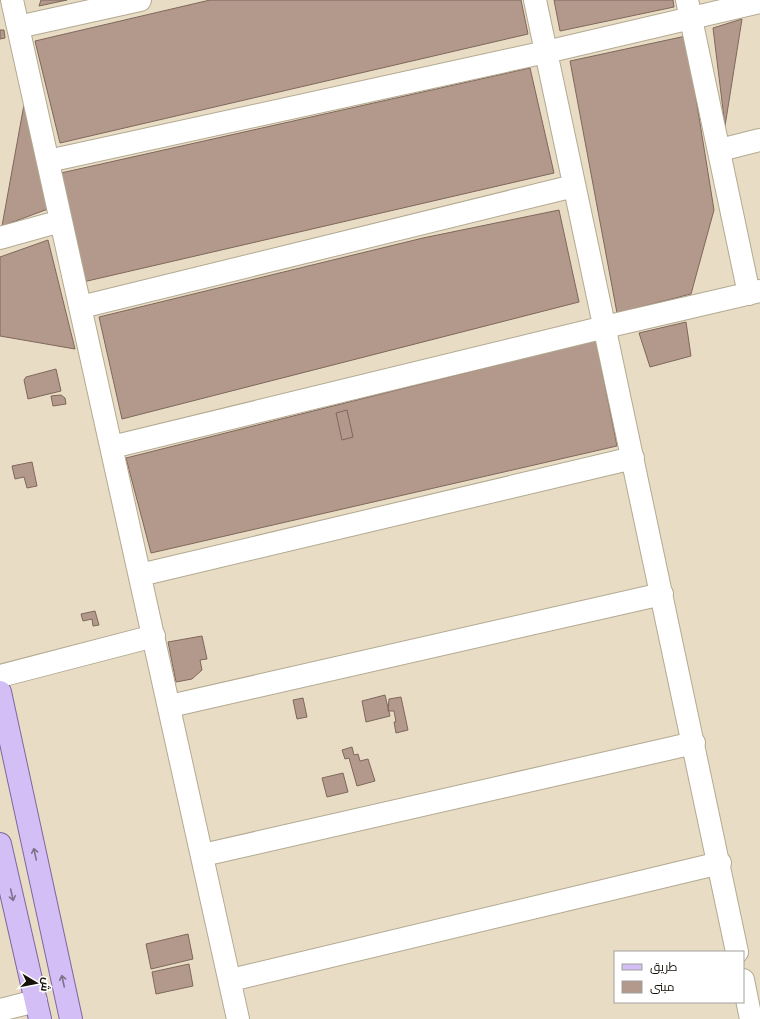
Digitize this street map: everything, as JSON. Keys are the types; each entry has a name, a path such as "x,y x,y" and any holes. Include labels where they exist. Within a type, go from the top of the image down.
{"main road":[{"path":"0,692 71,1019"},
{"path":"2,857 38,1010"}],"street":[{"path":"12,0 231,980 238,1019"},
{"path":"18,27 140,0"},
{"path":"534,0 738,951"},
{"path":"48,161 546,52 689,9 760,2"},
{"path":"112,447 605,327 755,293 720,150 689,9"},
{"path":"720,150 760,140"},
{"path":"81,307 574,186"},
{"path":"0,238 61,221"},
{"path":"140,575 633,458"},
{"path":"170,706 662,594"},
{"path":"0,676 154,636"},
{"path":"203,855 694,744"},
{"path":"231,980 720,863"},
{"path":"744,984 752,1019 760,1018"},
{"path":"0,1010 38,1010"}],"building":[{"path":"41,0 67,0 39,6"},
{"path":"210,0 521,0 528,34 60,143 35,41"},
{"path":"554,0 673,0 674,7 560,31"},
{"path":"742,19 725,126 713,28"},
{"path":"0,30 4,30 5,38 0,39"},
{"path":"686,36 714,210 691,294 617,313 570,61"},
{"path":"530,68 554,173 83,282 61,173"},
{"path":"25,99 48,209 2,226"},
{"path":"559,210 579,302 122,419 99,317 423,238"},
{"path":"48,240 75,349 0,336 0,257"},
{"path":"686,322 691,356 650,367 639,333"},
{"path":"596,340 617,446 151,553 126,458"},
{"path":"56,369 61,391 28,399 24,380 26,377"},
{"path":"61,395 65,398 66,404 53,406 51,396"},
{"path":"347,410 353,437 342,440 336,413"},
{"path":"32,462 37,486 27,488 24,477 15,479 12,466"},
{"path":"95,611 99,625 93,626 92,619 83,621 81,614"},
{"path":"202,636 207,659 200,660 202,670 192,679 176,682 168,642"},
{"path":"385,695 390,716 366,722 362,701"},
{"path":"401,697 408,730 396,733 394,711 388,711 389,699"},
{"path":"303,698 307,717 297,719 293,700"},
{"path":"352,747 354,755 358,754 360,761 368,759 375,781 357,786 349,758 345,759 342,750"},
{"path":"343,773 348,792 327,797 322,778"},
{"path":"188,934 193,959 151,969 146,944"},
{"path":"189,964 193,986 156,994 152,972"}]}
